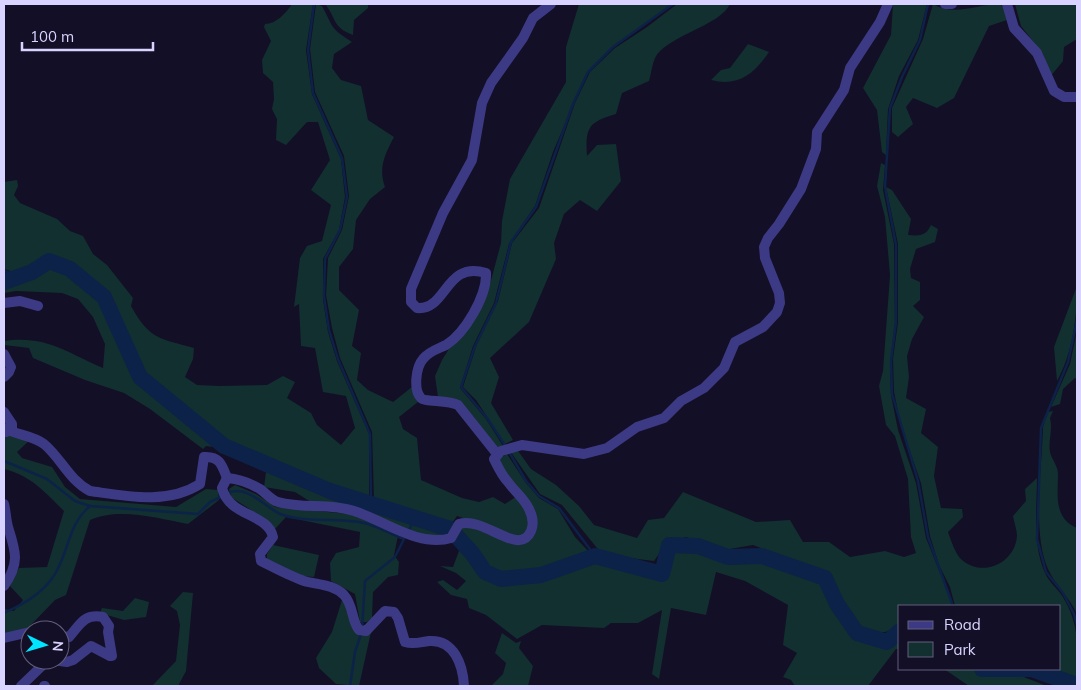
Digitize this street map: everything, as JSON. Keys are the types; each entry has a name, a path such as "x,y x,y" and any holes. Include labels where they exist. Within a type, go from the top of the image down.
{"street":[{"path":"499,452 458,405 449,401 425,401 420,398 416,387 417,372 422,359 446,345 465,327 481,296 486,282 486,273 458,274 450,281 435,302 426,309 417,308 411,302 411,289 443,213 472,160 482,103 491,83 523,38 533,18 551,4"},
{"path":"228,478 238,479 260,489 278,502 354,511 388,524 399,532 432,540 451,538 459,524 479,523 508,539 520,541 531,532 533,521 529,508 504,478 494,459 499,452 512,447 535,445 584,454 607,448 636,427 664,418 682,401 704,388 724,368 735,342 755,332 771,320 780,303 776,281 765,258 764,247 801,189 816,149 817,132 844,90 850,68 880,22 888,4"},
{"path":"945,4 952,4"},
{"path":"1007,4 1014,28 1037,53 1054,91 1064,97 1077,97"},
{"path":"4,303 20,301 38,306"},
{"path":"4,354 10,367 9,372 4,377"},
{"path":"4,412 12,424 6,430"},
{"path":"6,430 30,436 43,443 66,471 81,486 90,491 157,498 182,494 200,484 204,457 220,460 228,478"},
{"path":"228,478 222,488 224,499 231,506 264,523 272,532 273,537 260,554 261,561 304,581 323,585 343,594 350,603 355,624 359,630 366,631 385,611 394,612 398,618 405,642 412,645 431,641 442,642 451,648 458,660 464,686"},
{"path":"4,504 7,526 16,552 12,572 4,586"},
{"path":"70,635 79,627 82,620 90,616 103,617 109,626 108,632 112,656 91,646 70,661"},
{"path":"4,638 20,634"},
{"path":"21,686 38,670"}],"green space":[{"path":"292,4 313,4 306,50 312,94 341,159 345,197 339,230 323,259 323,299 328,332 337,361 369,434 369,500 331,489 225,444 141,376 105,295 70,267 48,259 20,274 4,269 4,182 17,180 18,186 14,195 20,203 57,219 70,231 83,236 93,254 107,265 133,298 131,306 150,332 164,339 194,348 193,359 185,377 197,385 219,386 267,385 283,376 295,382 287,398 311,413 317,425 341,445 355,428 346,396 323,392 315,348 301,346 299,304 294,307 300,258 307,246 322,241 331,205 311,190 330,160 318,122 307,122 286,145 276,140 277,119 272,109 274,99 273,82 263,73 262,60 271,41 264,27 265,24 277,20"},
{"path":"316,4 322,6 336,30 352,42 334,54 332,68 341,80 361,86 368,120 394,137 385,155 382,167 385,187 370,199 356,220 353,249 339,267 339,290 359,310 352,346 361,353 357,380 368,390 393,402 412,387 418,402 399,417 403,429 417,438 421,480 462,498 479,502 493,497 505,504 517,496 531,522 523,538 457,516 450,526 374,501 372,432 340,358 326,295 328,258 342,230 349,196 344,156 315,92 310,49"},
{"path":"325,4 368,4 368,8 354,20 353,35 338,26"},
{"path":"579,4 672,4 612,47 587,72 553,152 535,206 509,244 494,303 473,346 460,388 486,419 503,446 497,449 473,416 438,397 435,376 442,360 490,284 501,243 502,221 510,179 566,82 566,47"},
{"path":"677,4 730,4 716,19 670,43 661,50 655,58 649,81 622,93 616,114 594,123 588,132 587,156 597,145 616,144 621,181 597,211 580,200 564,214 554,243 556,259 529,322 490,358 499,377 491,403 513,440 505,444 476,400 463,387 477,344 498,301 512,243 539,208 575,103 590,72 615,48"},
{"path":"893,4 927,4 918,40 899,76 888,109 886,155 882,152 877,110 863,88 891,35"},
{"path":"933,4 941,8 958,10 1000,4 1003,7 1007,20 989,26 954,98 937,108 913,98 906,107 913,124 898,137 892,132 892,108 923,39"},
{"path":"1015,4 1077,4 1077,39 1064,47 1063,61 1050,77 1043,54 1021,26"},
{"path":"748,44 769,52 757,67 737,80 721,82 711,80 721,70 730,68"},
{"path":"881,163 885,165 883,190 894,244 895,323 890,363 891,395 898,430 916,483 926,538 952,605 898,605 898,627 885,632 874,632 858,628 826,573 753,545 724,550 686,537 666,544 654,561 606,555 597,548 562,505 540,494 510,451 516,448 531,469 556,485 579,506 594,525 637,538 648,520 664,518 683,492 756,522 790,520 803,542 829,542 850,557 885,551 904,557 916,553 911,537 908,479 895,436 886,425 879,386 883,371 890,275 885,217 877,186"},
{"path":"886,187 892,190 911,219 908,235 922,235 931,225 938,229 935,242 916,249 910,269 911,278 920,282 920,300 913,306 924,317 912,339 907,356 909,377 906,398 926,409 921,433 938,447 934,476 941,508 962,509 963,517 948,532 955,551 962,560 979,568 997,565 1011,554 1017,536 1013,516 1026,501 1025,489 1037,478 1036,526 1038,550 1045,573 1063,597 1073,618 1077,639 1077,683 1039,670 1061,670 1061,605 955,605 950,587 939,565 930,536 921,483 901,426 894,392 893,359 898,322 898,244"},
{"path":"51,264 71,274 100,297 139,378 217,443 236,454 330,494 445,529 447,533 440,537 433,537 314,504 295,492 264,487 266,472 214,447 206,446 203,449 150,409 124,393 85,380 33,358 29,348 4,345 4,341 19,340 45,343 103,368 105,344 93,317 78,299 62,293 16,291 4,293 4,284"},
{"path":"1077,286 1073,335 1067,358 1057,381 1054,347"},
{"path":"1077,331 1077,379 1075,378 1063,389 1060,404 1051,407 1070,364"},
{"path":"1053,411 1050,418 1050,448 1058,471 1058,505 1064,518 1069,524 1077,528 1077,614 1048,569 1040,538 1039,500 1043,427 1048,412"},
{"path":"8,435 30,440 17,452 22,458 52,467 65,487 80,499 176,507 206,489 218,490 219,500 188,524 126,514 101,516 90,520 66,595 55,600 36,620 20,620 20,630 4,634 4,609 14,611 23,600 9,585 19,568 47,567 64,511 44,491 22,475 4,469 4,436"},
{"path":"507,454 526,483 539,498 558,509 575,537 592,555 538,573 522,576 495,574 478,560 457,532 463,525 471,524 519,544 535,526 499,459"},
{"path":"235,485 256,494 275,507 349,514 387,529 398,536 394,555 399,562 398,575 388,577 373,592 372,618 367,622 360,622 355,594 331,581 330,563 336,553 359,547 360,532 286,517 275,529 268,521 231,497 229,489"},
{"path":"455,537 484,573 501,581 541,579 595,558 667,579 671,551 680,553 698,550 729,562 763,560 800,572 820,582 846,628 860,641 879,646 890,645 898,640 898,649 896,649 868,686 795,686 791,680 783,677 797,653 783,645 788,605 745,581 716,572 706,615 671,608 659,679 652,674 662,610 638,623 611,623 604,628 542,625 517,639 486,615 469,608 467,599 451,595 437,582 443,580 457,590 466,581 456,573 440,566 453,567 459,551 453,540"},
{"path":"273,545 319,555 314,577 300,576 267,559 267,554"},
{"path":"183,592 193,593 186,671 178,686 152,686 176,661 180,625 177,611 170,606"},
{"path":"135,598 149,602 146,617 124,620 100,613 102,608 123,611"},
{"path":"342,600 347,604 352,625 371,632 359,686 336,684 319,668 316,658 332,632"},
{"path":"502,633 516,643 521,641 519,648 533,666 528,686 491,686 503,674 506,663 495,653"},
{"path":"945,670 974,670 986,675 1016,674 1047,686 969,686"}],"waterway":[{"path":"314,4 308,50 313,93 342,158 347,197 340,230 325,259 324,296 329,330 338,359 370,434 371,503"},
{"path":"506,447 487,418 461,387 475,346 496,303 511,242 536,207 573,104 588,72 613,47 673,4"},
{"path":"928,4 920,40 902,77 890,108 885,187 896,245 896,322 891,361 892,394 918,481 928,537 953,605"},
{"path":"4,282 32,272 49,261 70,269 104,297 140,377 224,446 330,491 450,529 472,553 485,572 501,579 541,575 595,556 662,574 669,545 698,546 728,557 762,556 825,578 837,604 857,633 887,642 898,633"},
{"path":"4,271 21,276"},
{"path":"1077,320 1068,362 1041,428 1037,539 1046,572 1063,593 1074,614 1077,625"},
{"path":"509,452 526,481 539,496 559,508 595,556"},
{"path":"4,461 47,479 75,501 90,506 198,514 210,502 223,496"},
{"path":"228,493 235,491 249,494 274,511 290,517 311,520 354,521 379,528 404,539"},
{"path":"4,613 30,599 50,581 56,573 75,526 90,506"},
{"path":"408,532 415,517"},
{"path":"362,629 365,581 395,557 404,539"},
{"path":"350,686 355,652 361,634"},
{"path":"1034,670 1077,685"}]}
